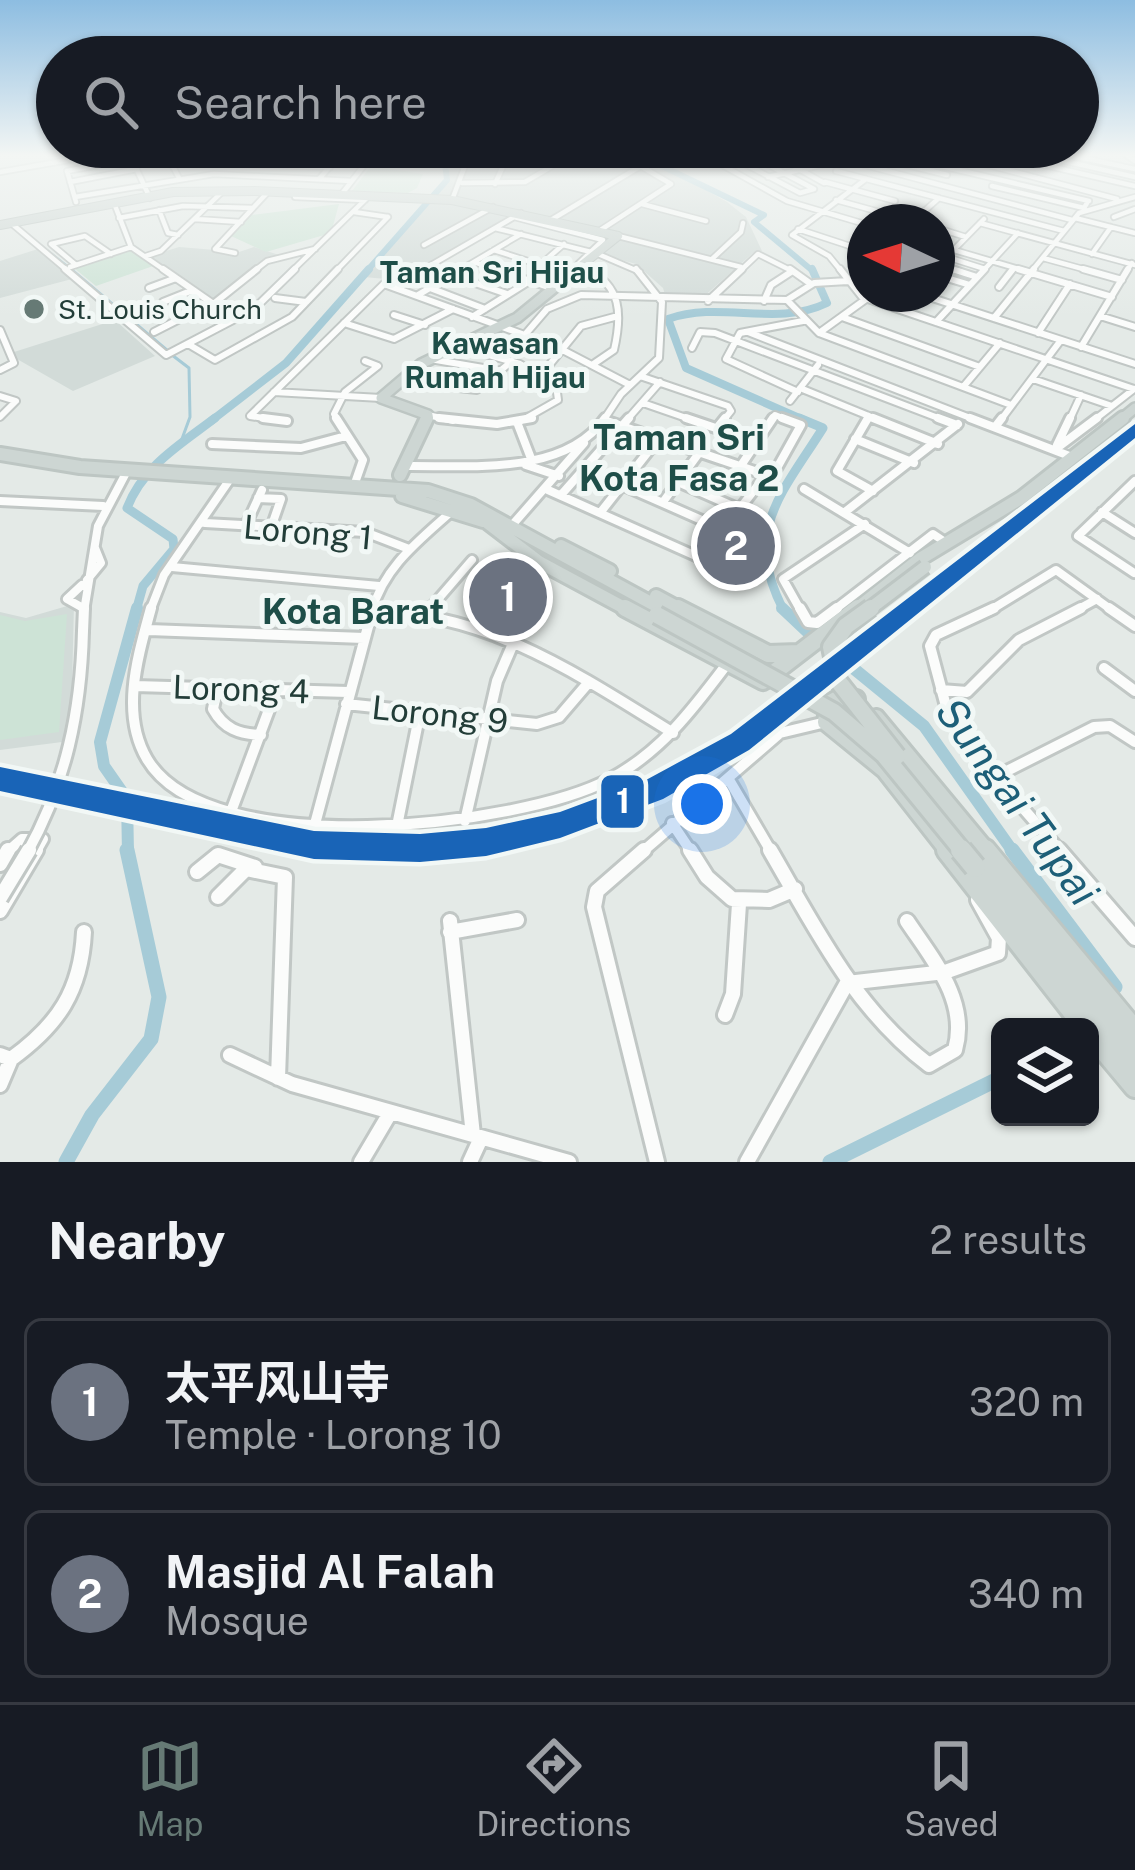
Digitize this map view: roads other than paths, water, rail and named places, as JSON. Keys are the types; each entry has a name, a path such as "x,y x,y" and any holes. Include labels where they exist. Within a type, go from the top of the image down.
{"main road":[{"path":"5,225 91,209"},
{"path":"500,209 601,236 618,236"},
{"path":"402,471 428,415 381,398 430,359 498,328 557,290 618,236"},
{"path":"1135,403 1062,452 982,529 917,559 846,626 831,647 838,680 1135,1072"},
{"path":"0,457 227,482 420,493 814,689 897,756"},
{"path":"355,483 402,471"},
{"path":"402,471 420,493"},
{"path":"151,475 355,483 471,506 518,525 768,654 802,651"},
{"path":"471,506 834,712 884,755 1135,1049"},
{"path":"488,523 539,562 763,681 917,559 998,509"},
{"path":"724,662 725,645 738,637"},
{"path":"768,654 777,673"},
{"path":"1078,1018 885,770 826,722 829,704 838,698 862,703 940,789 1135,1030"},
{"path":"1099,1044 1135,1087"}],"street":[{"path":"116,209 131,247 232,318"},
{"path":"119,218 168,209"},
{"path":"146,256 205,209"},
{"path":"226,220 238,209"},
{"path":"235,253 215,249 253,209"},
{"path":"171,352 247,319 275,298 360,209"},
{"path":"424,245 489,209"},
{"path":"551,220 569,209"},
{"path":"575,272 595,253 601,236 635,209"},
{"path":"662,209 706,221"},
{"path":"817,209 847,219"},
{"path":"980,209 1064,231"},
{"path":"1035,209 1135,233"},
{"path":"994,318 1074,219 1098,209"},
{"path":"1114,217 1134,209"},
{"path":"159,210 168,233 178,235"},
{"path":"821,211 794,238 829,256 847,280"},
{"path":"191,345 215,360 270,330 306,302 388,217 358,212"},
{"path":"171,352 260,304 358,212"},
{"path":"955,249 990,212"},
{"path":"393,287 518,215 601,236"},
{"path":"195,219 241,221"},
{"path":"980,223 1134,263 1081,346"},
{"path":"712,259 743,230 743,224"},
{"path":"5,225 171,352"},
{"path":"1083,269 1111,226"},
{"path":"495,228 628,262 656,282 663,299 661,353 518,525"},
{"path":"798,229 847,245"},
{"path":"955,302 1018,233"},
{"path":"418,295 521,234"},
{"path":"955,234 966,237"},
{"path":"76,265 51,244 86,236 111,254"},
{"path":"618,236 742,267"},
{"path":"515,257 538,238"},
{"path":"540,265 564,244"},
{"path":"65,269 131,247"},
{"path":"154,332 212,304 272,258 316,249"},
{"path":"494,250 575,272 601,274 628,262"},
{"path":"955,250 1112,297"},
{"path":"708,301 742,267 765,254 791,272 819,282 847,280"},
{"path":"1043,258 1128,276"},
{"path":"955,259 985,268"},
{"path":"474,262 557,290"},
{"path":"999,287 1014,268"},
{"path":"764,301 771,285 791,272"},
{"path":"955,272 977,277"},
{"path":"592,365 611,354 619,316 620,295 601,274"},
{"path":"452,275 507,294"},
{"path":"149,288 176,278"},
{"path":"955,278 970,285"},
{"path":"472,317 530,281"},
{"path":"523,337 537,317 565,298 787,300 819,282"},
{"path":"1038,333 1070,284"},
{"path":"287,421 250,415 379,286 418,295 560,348 630,386"},
{"path":"430,288 485,309"},
{"path":"163,302 193,290"},
{"path":"275,298 306,302"},
{"path":"787,300 819,333 1011,405"},
{"path":"955,306 1131,363 1135,347"},
{"path":"344,323 394,339 453,309"},
{"path":"819,333 849,312"},
{"path":"906,312 1135,388"},
{"path":"936,322 945,312"},
{"path":"394,315 425,325"},
{"path":"733,339 799,315"},
{"path":"542,374 586,321 619,316"},
{"path":"1100,316 1135,327"},
{"path":"842,317 980,367"},
{"path":"191,345 232,318"},
{"path":"247,319 270,330"},
{"path":"0,330 12,364"},
{"path":"692,348 702,332 733,339 957,425"},
{"path":"748,332 1062,452"},
{"path":"733,339 727,362 938,444"},
{"path":"995,427 1060,340"},
{"path":"0,342 12,364"},
{"path":"964,386 1000,343"},
{"path":"428,415 463,422 517,422 558,400 556,385 542,374 458,346"},
{"path":"430,359 502,371"},
{"path":"790,401 821,360"},
{"path":"872,380 889,360"},
{"path":"355,483 363,460 334,419 342,398 378,366 365,361"},
{"path":"407,374 440,386 477,390 512,361"},
{"path":"0,370 12,364"},
{"path":"640,376 731,408 717,428"},
{"path":"1033,379 1112,406"},
{"path":"561,495 660,382"},
{"path":"1062,452 1135,388"},
{"path":"274,392 381,398"},
{"path":"1062,452 1081,395"},
{"path":"0,396 16,401 0,417"},
{"path":"643,403 757,442"},
{"path":"604,420 765,476 772,477 802,428 775,415 740,467"},
{"path":"869,416 837,471 873,491"},
{"path":"845,512 914,463 967,416"},
{"path":"517,422 526,462"},
{"path":"212,444 301,448 346,436"},
{"path":"600,513 659,438"},
{"path":"855,439 914,463"},
{"path":"402,471 526,462 575,451"},
{"path":"663,502 700,453"},
{"path":"526,462 559,476"},
{"path":"0,898 65,779 80,707 86,578 100,562 95,543 103,506 129,473"},
{"path":"701,559 765,476"},
{"path":"227,482 205,523 156,591 135,686 132,723 154,769 187,795 232,809 315,824 398,826 507,814 608,779 673,733 724,662"},
{"path":"678,482 737,508"},
{"path":"622,485 722,529"},
{"path":"1132,487 1078,536 1135,573"},
{"path":"804,489 866,524 917,559 817,623 808,622 784,579 866,524"},
{"path":"548,490 743,577"},
{"path":"244,527 260,494 281,499 273,522"},
{"path":"0,501 103,506"},
{"path":"315,824 380,586 409,549 454,509"},
{"path":"1102,512 1135,532"},
{"name":"Lorong 1","path":"205,523 365,532 409,549"},
{"path":"427,613 472,560"},
{"path":"172,567 380,586"},
{"path":"1135,626 1056,570 965,625 936,635 930,646 953,726 1135,938"},
{"path":"940,690 967,692 1019,640 1097,599"},
{"path":"372,612 427,613 512,646 589,682 673,733"},
{"path":"149,630 364,638"},
{"path":"465,820 488,718 512,646"},
{"path":"1104,668 1135,691"},
{"name":"Lorong 9","path":"347,698 420,712 552,720 589,682"},
{"name":"Lorong 4","path":"135,686 347,698"},
{"path":"217,689 213,709 221,724 239,734 261,735"},
{"path":"232,809 276,691"},
{"path":"398,826 420,712"},
{"path":"657,1162 594,907 597,892 780,733 826,722"},
{"path":"995,777 1094,727 1110,726 1135,742"},
{"path":"728,778 847,983 890,1034 929,1065 955,1050 960,1040 940,973 907,920"},
{"path":"672,823 713,887 739,904 795,889"},
{"path":"0,864 10,845 21,838 43,839 0,910"},
{"path":"197,872 218,855 285,877 278,1078"},
{"path":"218,897 233,878 255,867"},
{"path":"747,1162 847,983 940,973 998,953 999,938 978,904 982,895"},
{"path":"725,1015 734,994 739,904"},
{"path":"470,1162 477,1136 450,927 517,920"},
{"path":"0,1085 6,1057 41,1038 79,990 84,932"},
{"path":"230,1054 278,1078 569,1162"},
{"path":"361,1162 390,1113"}],"waterway":[{"path":"366,272 421,209"},
{"name":"Sungai Tupai","path":"752,209 764,215 754,222 813,271"},
{"path":"36,242 68,267"},
{"path":"212,420 286,363 369,269"},
{"path":"72,270 168,351"},
{"name":"Sungai Tupai","path":"803,420 686,368 668,319 708,312 807,310 827,303 813,271"},
{"path":"172,355 189,368 190,417 179,447"},
{"path":"136,611 143,586 174,549 173,539 127,508 153,468 212,420"},
{"name":"Sungai Tupai","path":"783,609 766,558 767,536 781,494 823,428 803,420"},
{"path":"128,853 127,799 104,766 100,742 137,608"},
{"name":"Sungai Tupai","path":"783,609 817,641"},
{"name":"Sungai Tupai","path":"853,668 924,726 1014,853"},
{"path":"66,1162 92,1115 151,1039 159,997 127,850"},
{"name":"Sungai Tupai","path":"1012,850 1115,987"},
{"name":"Sungai Tupai","path":"830,1162 991,1082"}],"rail line":[{"name":"1","path":"0,779 314,845 420,848 486,842 560,825 654,790 740,742 1135,429"}],"place":[{"name":"St. Louis Church","path":"34,309"},
{"name":"Masjid Al Falah","path":"736,546"},
{"name":"太平风山寺","path":"508,597"}],"district":[{"name":"Taman Sri Hijau","path":"492,272"},
{"name":"Kawasan Rumah Hijau","path":"495,360"},
{"name":"Taman Sri Kota Fasa 2","path":"679,458"},
{"name":"Kota Barat","path":"353,611"}]}
